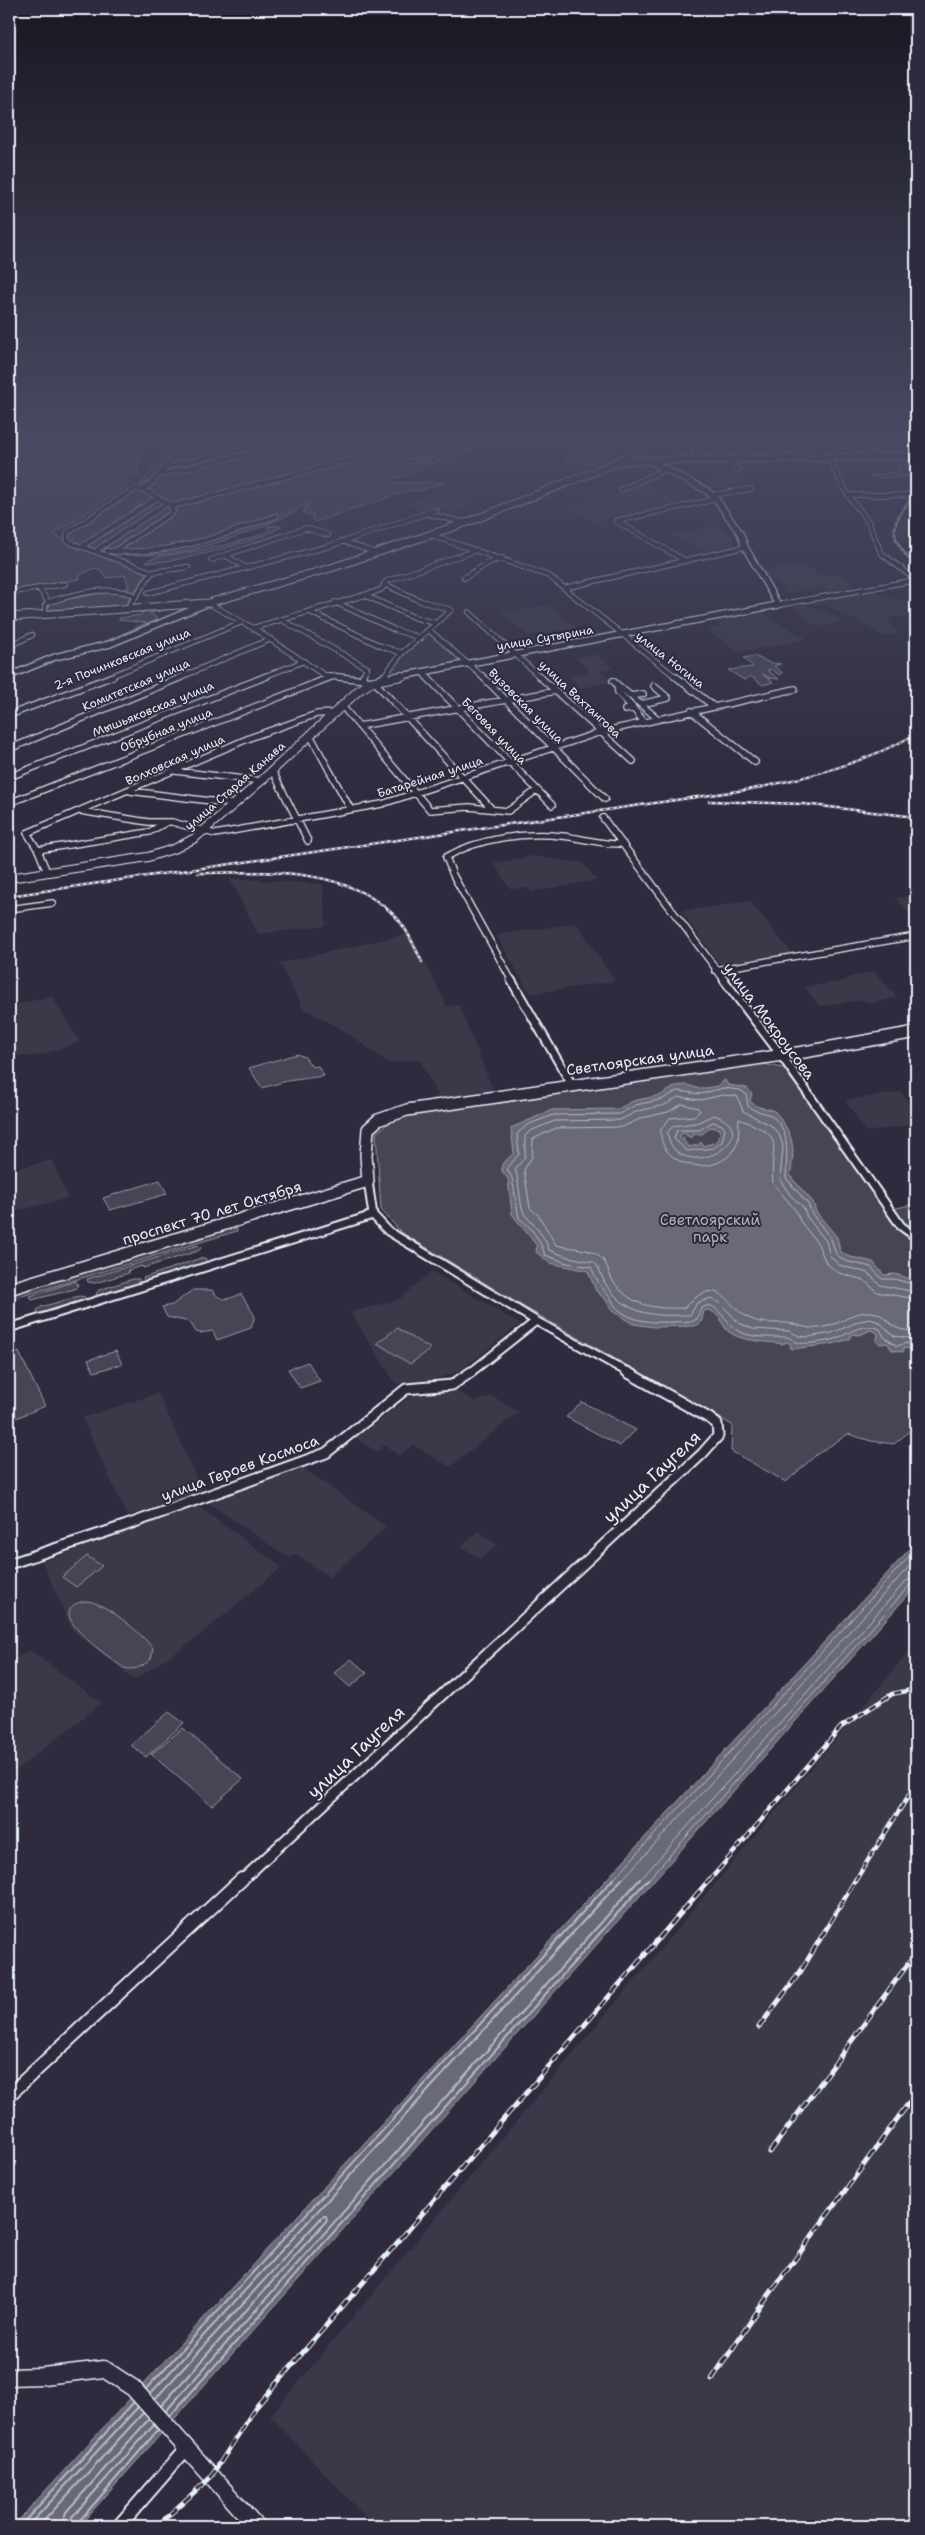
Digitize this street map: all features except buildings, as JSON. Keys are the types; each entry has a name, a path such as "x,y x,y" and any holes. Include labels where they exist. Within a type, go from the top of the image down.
{"main road":[{"path":"9,617 208,603 355,559"},
{"name":"Светлоярская улица","path":"368,1182 366,1134 371,1125 385,1116 407,1110 781,1055 916,1032"},
{"name":"проспект 70 лет Октября","path":"9,1289 368,1182"}],"street":[{"path":"118,559 152,572 188,567"},
{"path":"232,559 246,568"},
{"path":"148,593 277,559"},
{"path":"253,628 310,612 335,602 364,595 453,559"},
{"path":"464,578 488,563 498,559"},
{"name":"улица Ногина","path":"506,559 543,573 713,706"},
{"path":"564,588 687,559"},
{"path":"752,559 778,605 916,580"},
{"path":"889,559 916,580"},
{"path":"127,609 152,572"},
{"path":"9,593 65,584"},
{"name":"улица Старая Канава","path":"9,878 148,857 176,848 203,832 359,690 377,680 402,653 430,630 435,623 448,616 452,610 421,601 383,586"},
{"path":"39,588 48,602"},
{"path":"45,614 45,606 48,602 59,598 118,590 126,590 136,596"},
{"path":"364,595 412,617 435,623"},
{"path":"335,602 395,630 421,638"},
{"path":"9,676 55,657 110,644 208,603 210,606 253,628 324,675 377,680 490,807"},
{"name":"улица Сутырина","path":"377,680 778,605"},
{"path":"310,612 381,646 402,653"},
{"name":"улица Вахтангова","path":"469,612 632,761"},
{"path":"282,620 367,668 361,678"},
{"name":"2-я Починковская улица","path":"9,715 117,674 242,622"},
{"name":"Вузовская улица","path":"430,630 469,663 605,799"},
{"path":"9,646 32,636"},
{"name":"Комитетская улица","path":"9,749 270,639"},
{"name":"Мышьяковская улица","path":"9,777 304,661"},
{"name":"Беговая улица","path":"421,671 552,805"},
{"name":"Обрубная улица","path":"9,804 225,717 331,677"},
{"path":"644,722 642,717 618,692 615,682 658,719"},
{"path":"640,704 668,698 654,686"},
{"name":"Батарейная улица","path":"38,850 27,833 80,811 90,810 148,822 180,824 215,834 350,808 382,804 601,732 794,688"},
{"path":"359,726 556,691"},
{"path":"631,696 643,694"},
{"path":"342,706 428,805 430,810 468,806 490,807 508,811 537,790"},
{"path":"625,710 633,708"},
{"path":"691,711 755,762"},
{"name":"Волховская улица","path":"90,810 252,737 317,714 334,713"},
{"path":"310,735 350,808"},
{"path":"272,770 308,842"},
{"path":"173,771 261,781"},
{"path":"129,791 235,804"},
{"name":"улица Мокроусова","path":"603,818 715,970 781,1055 902,1226 916,1236"},
{"path":"47,872 38,850 148,832 167,822"},
{"path":"572,1085 489,941 453,875 446,857 462,848 539,834 623,844"},
{"path":"9,909 54,903"},
{"path":"715,970 916,936"},
{"path":"368,1182 373,1215 388,1231 536,1321"},
{"path":"9,1328 373,1215"},
{"name":"улица Гаугеля","path":"9,2095 702,1454 718,1436 717,1424 709,1418 536,1321"},
{"name":"улица Героев Космоса","path":"9,1564 124,1526 326,1453 406,1389 452,1384 460,1381 536,1321"},
{"path":"9,2377 43,2376 104,2369 133,2388 256,2526"},
{"path":"120,2526 182,2443"}],"shaded area":[{"path":"794,566 809,567 818,575 843,574 857,591 834,595 822,588 787,593 782,590 785,589 765,576 764,571"},
{"path":"874,591 893,599 916,599 916,610 906,611 909,616 887,618 899,634 884,636 823,603 814,605 810,603"},
{"path":"806,604 826,611 844,622 818,627 801,616 805,615 791,607"},
{"path":"549,605 576,628 529,636 501,612"},
{"path":"761,612 807,639 740,652 706,630 721,627 714,621"},
{"path":"429,633 460,662 400,673 388,672 403,656"},
{"path":"596,654 613,668 600,671 613,682 582,688 568,676 590,671 576,658"},
{"path":"533,856 583,863 597,880 532,892 526,888 510,889 493,863"},
{"path":"229,878 323,884 326,926 258,934"},
{"path":"916,883 916,914 911,915 895,898 911,896 914,884"},
{"path":"750,901 793,954 721,966 681,911"},
{"path":"577,923 615,981 530,994 496,935"},
{"path":"411,933 447,1006 459,1005 494,1092 440,1100 419,1059 388,1063 346,1032 303,1008 279,963"},
{"path":"875,972 898,998 870,1003 862,1000 819,1006 804,987 845,981 849,977"},
{"path":"52,996 80,1042 37,1056 9,1056 9,1006"},
{"path":"901,1092 916,1112 916,1124 866,1132 845,1100"},
{"path":"52,1160 68,1198 9,1213 9,1170"},
{"path":"432,1271 520,1324 461,1370 437,1379 396,1384 350,1312 398,1300"},
{"path":"454,1389 475,1401 492,1396 519,1412 450,1467 413,1445 399,1456 385,1445 376,1452 356,1438 415,1393"},
{"path":"158,1393 203,1491 127,1516 82,1418"},
{"path":"302,1467 387,1527 329,1577 295,1554 289,1558 207,1502"},
{"path":"198,1506 282,1567 198,1637 135,1680 72,1630 42,1562"},
{"path":"478,1531 498,1545 480,1559 461,1546"},
{"path":"916,1643 916,2526 374,2526 270,2416"},
{"path":"30,1650 102,1703 9,1776 9,1662"}],"green space":[{"path":"9,559 113,559 148,573 124,607 52,612 47,610 52,602 129,588 125,575 107,578 100,569 95,568 80,575 79,579 9,591"},
{"path":"149,559 179,559 158,562 146,562"},
{"path":"161,608 175,608 150,613 159,620 107,643 102,643 146,623 119,620 119,618 141,615 142,612"},
{"path":"754,656 770,663 781,664 774,666 783,673 780,675 771,669 767,670 779,679 770,678 762,674 773,682 763,685 750,676 744,680 728,670 753,667 744,658"},
{"path":"297,1054 305,1057 312,1067 318,1066 324,1076 287,1081 262,1088 249,1068"},
{"name":"Светлоярский парк","path":"759,1063 783,1068 911,1241 916,1245 916,1426 894,1444 871,1441 848,1434 816,1455 786,1482 731,1451 732,1425 524,1307 401,1232 381,1210 376,1133 399,1115 489,1099 494,1104"},
{"path":"160,1180 167,1194 110,1210 103,1198"},
{"path":"916,1204 916,1234 904,1225 892,1209"},
{"path":"236,1226 237,1231 9,1300 9,1295"},
{"path":"198,1245 201,1248 198,1251 143,1268 142,1266 128,1270 129,1273 95,1283 88,1282 87,1279"},
{"path":"205,1258 207,1262 145,1282 143,1278"},
{"path":"133,1279 139,1279 141,1283 98,1297 96,1294 99,1290"},
{"path":"76,1281 78,1285 75,1289 32,1300 30,1296"},
{"path":"193,1290 212,1290 218,1297 225,1299 241,1294 255,1316 251,1328 217,1340 213,1331 196,1332 190,1322 167,1317 162,1307 172,1305"},
{"path":"79,1296 85,1297 86,1300 39,1315 37,1310 41,1307"},
{"path":"397,1328 431,1349 410,1364 377,1343"},
{"path":"116,1351 122,1364 94,1372 88,1360"},
{"path":"19,1352 45,1406 9,1421 9,1355"},
{"path":"308,1362 320,1381 300,1388 288,1369"},
{"path":"582,1402 636,1430 620,1446 566,1417"},
{"path":"87,1556 102,1566 76,1587 62,1577"},
{"path":"86,1601 103,1606 132,1627 153,1648 151,1659 138,1668 124,1668 93,1645 81,1634 69,1613 73,1606"},
{"path":"351,1659 367,1673 350,1687 334,1673"},
{"path":"169,1712 184,1723 146,1757 131,1745"},
{"path":"183,1728 243,1779 212,1806 151,1754"}],"water":[{"path":"725,1080 728,1085 747,1088 752,1094 750,1100 754,1105 774,1111 777,1114 786,1127 793,1147 790,1176 813,1202 816,1212 837,1237 840,1251 847,1256 873,1262 884,1275 895,1274 916,1281 916,1350 903,1348 903,1352 892,1350 887,1343 880,1344 875,1340 878,1337 877,1333 871,1330 859,1335 852,1334 850,1339 833,1344 792,1349 790,1347 791,1344 787,1342 782,1344 744,1339 737,1336 726,1329 717,1315 708,1310 704,1311 701,1323 694,1326 654,1327 633,1324 612,1311 606,1300 596,1291 588,1271 550,1263 536,1252 537,1246 512,1214 508,1179 502,1171 502,1164 514,1153 511,1128 552,1110 618,1109 633,1101 661,1095 676,1086 687,1085 700,1089 717,1086","holes":["711,1127 720,1129 719,1139 716,1142 703,1146 701,1142 698,1145 689,1147 683,1140 685,1138 679,1137 683,1133 691,1138 695,1134 702,1134"]},
{"path":"916,1542 916,1586 79,2526 13,2526"}],"railway":[{"path":"910,559 916,566"},
{"path":"9,896 752,789 837,768 877,753 916,734"},
{"path":"709,801 803,804 916,817"},
{"path":"198,873 249,872 302,875 328,880 352,888 375,899 395,916 407,932 422,962"},
{"path":"709,1881 841,1727 892,1694 916,1689"},
{"path":"855,1881 916,1784"},
{"path":"157,2526 211,2477 256,2407 710,1879"},
{"path":"759,2027 801,1971 856,1879"},
{"path":"770,2152 916,1953"},
{"path":"712,2379 761,2306 916,2093"}]}
